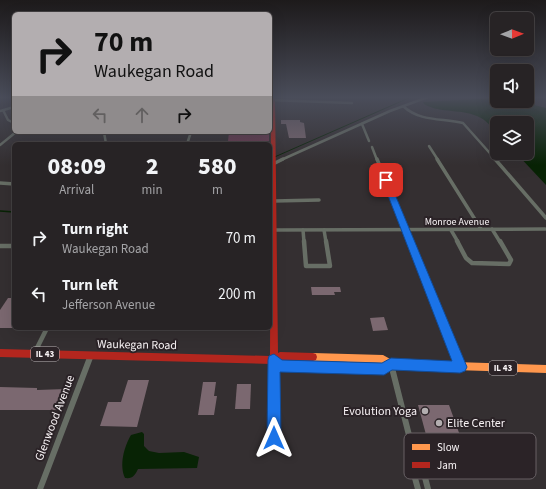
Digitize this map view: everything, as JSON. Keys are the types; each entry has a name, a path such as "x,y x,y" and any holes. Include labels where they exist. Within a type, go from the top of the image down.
{"main road":[{"path":"272,125 272,187 274,201 274,360"},
{"name":"Waukegan Road","path":"0,353 274,360 280,356 363,358 383,359 391,364 546,369"},
{"name":"Waukegan Road","path":"274,360 280,366 305,367 384,369 391,364"}],"street":[{"path":"273,160 372,120"},
{"path":"427,120 457,121 463,124 546,218"},
{"path":"362,124 369,141"},
{"path":"0,144 13,134"},
{"path":"429,146 481,230"},
{"path":"372,147 460,367"},
{"path":"0,183 12,184"},
{"path":"274,201 319,200"},
{"name":"Monroe Avenue","path":"274,230 545,229"},
{"path":"303,230 306,266 330,266 324,230"},
{"path":"451,230 466,258 472,263 509,264 511,260 492,230"},
{"path":"0,246 12,246"},
{"path":"34,354 47,330"},
{"name":"Glenwood Avenue","path":"40,489 91,355"},
{"path":"274,360 274,438"},
{"path":"391,364 408,433"},
{"path":"415,479 418,489"},
{"path":"425,479 428,489"}],"shaded area":[{"path":"483,120 490,120 490,126 485,121"},
{"path":"534,120 546,120 546,185 523,160 534,160"},
{"path":"229,134 269,134 269,141 228,141"},
{"path":"142,432 144,434 144,446 149,451 159,453 184,452 199,457 197,468 138,469 133,476 130,478 125,478 122,462 126,445 131,435"}],"building":[{"path":"281,120 300,120 300,122 304,123 306,138 289,138 286,124 281,124"},
{"path":"311,287 340,287 341,292 334,292 335,295 312,295"},
{"path":"8,298 12,298 12,328 0,328 0,310"},
{"path":"384,317 388,330 373,331 370,318"},
{"path":"128,380 149,380 137,427 100,426 108,402 121,402"},
{"path":"203,382 216,382 214,396 217,396 214,415 198,415"},
{"path":"237,384 251,384 250,409 235,409"},
{"path":"0,387 37,388 37,390 66,389 58,410 0,410"},
{"name":"Elite Center","path":"418,405 449,405 459,433 426,433"}],"waterway":[{"path":"272,158 359,120"},
{"path":"0,211 12,212"}],"traffic: slow":[{"path":"313,357 383,359 391,364 546,369"}],"traffic: jam":[{"path":"273,120 274,360"},
{"path":"0,353 274,360 280,356 313,357"},
{"path":"274,360 280,366 384,369 391,364"}],"place":[{"name":"Evolution Yoga","path":"425,411"},
{"name":"Elite Center","path":"439,423"}],"route":[{"path":"274,438 274,360 280,366 297,367 384,369 391,364 460,367 386,180"}]}
